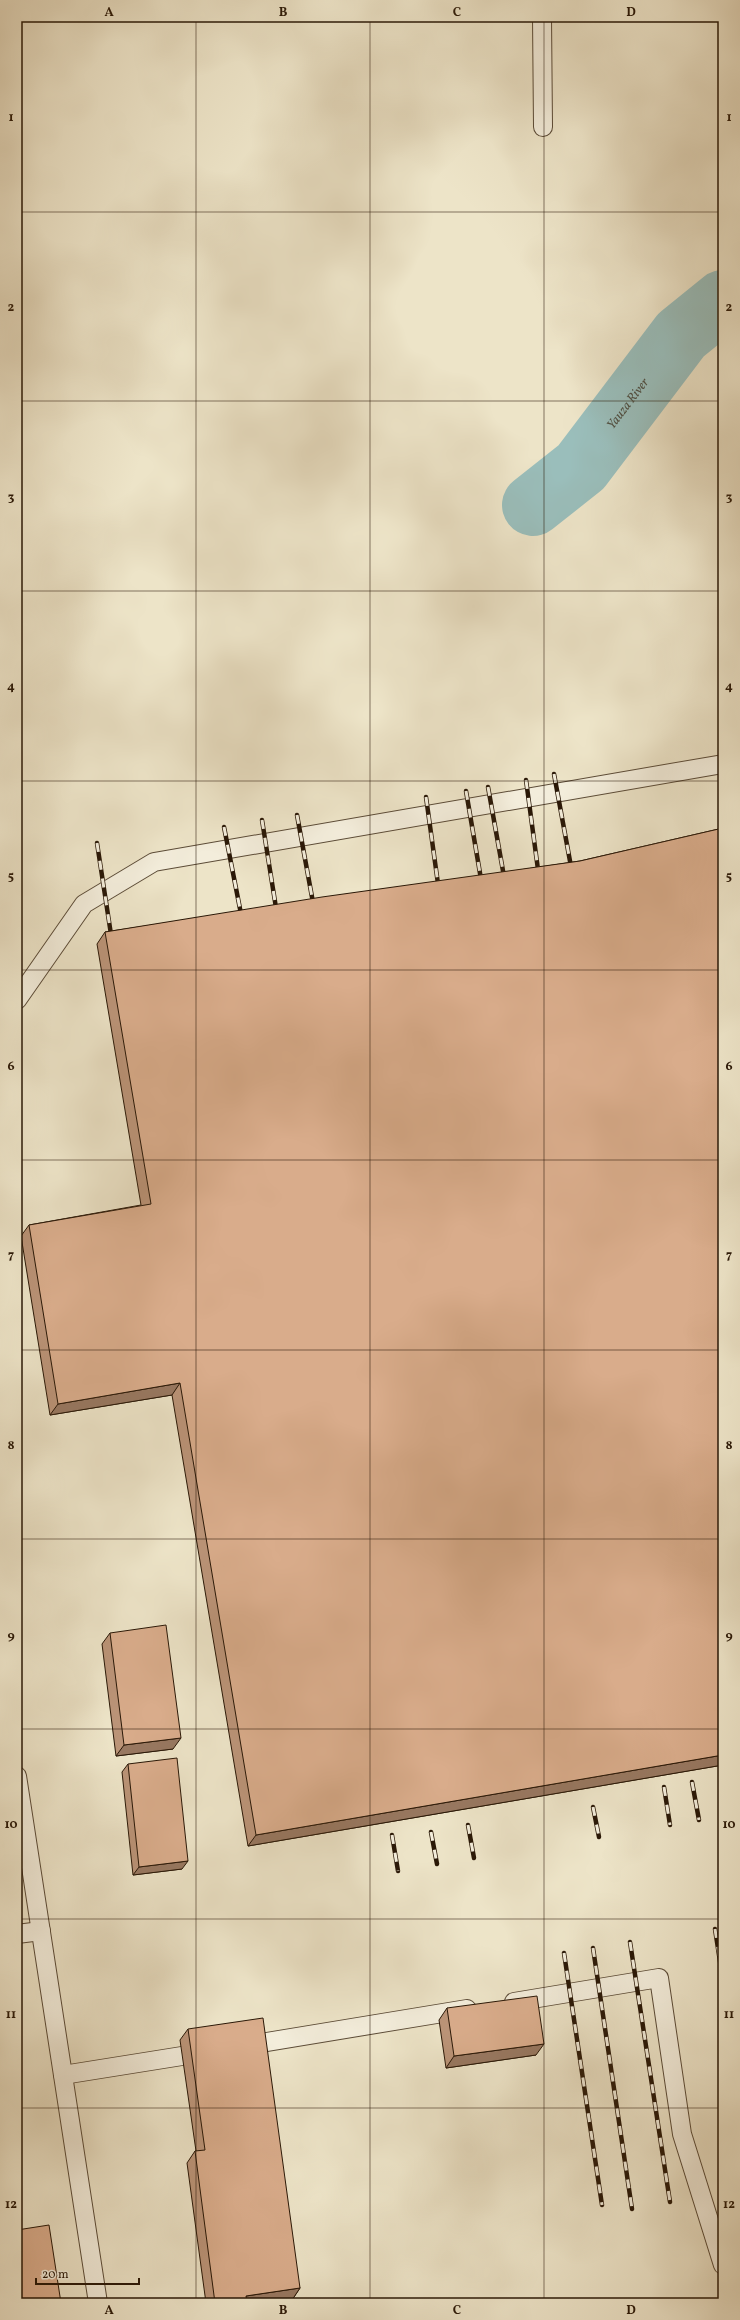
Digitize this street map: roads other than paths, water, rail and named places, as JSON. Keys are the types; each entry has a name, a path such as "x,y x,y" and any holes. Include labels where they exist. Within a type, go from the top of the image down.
{"lane":[{"path":"542,17 543,127"},
{"path":"17,1000 84,904 154,862 723,764"},
{"path":"17,1776 98,2303"},
{"path":"17,1934 40,1931"},
{"path":"63,2075 659,1978 682,2134 723,2265"}],"waterway":[{"name":"Yauza River","path":"533,505 581,467 681,335 723,301"}],"railway":[{"path":"554,774 572,872"},
{"path":"526,780 539,877"},
{"path":"488,787 505,882"},
{"path":"466,791 482,885"},
{"path":"426,797 439,891"},
{"path":"297,815 314,908"},
{"path":"262,820 277,914"},
{"path":"224,827 242,919"},
{"path":"97,843 112,941"},
{"path":"721,1777 723,1788"},
{"path":"692,1782 699,1820"},
{"path":"664,1787 670,1825"},
{"path":"593,1807 599,1837"},
{"path":"468,1825 474,1858"},
{"path":"431,1832 437,1864"},
{"path":"392,1835 398,1871"},
{"path":"715,1929 723,1981"},
{"path":"630,1942 670,2202"},
{"path":"593,1948 632,2209"},
{"path":"564,1953 602,2205"}]}
